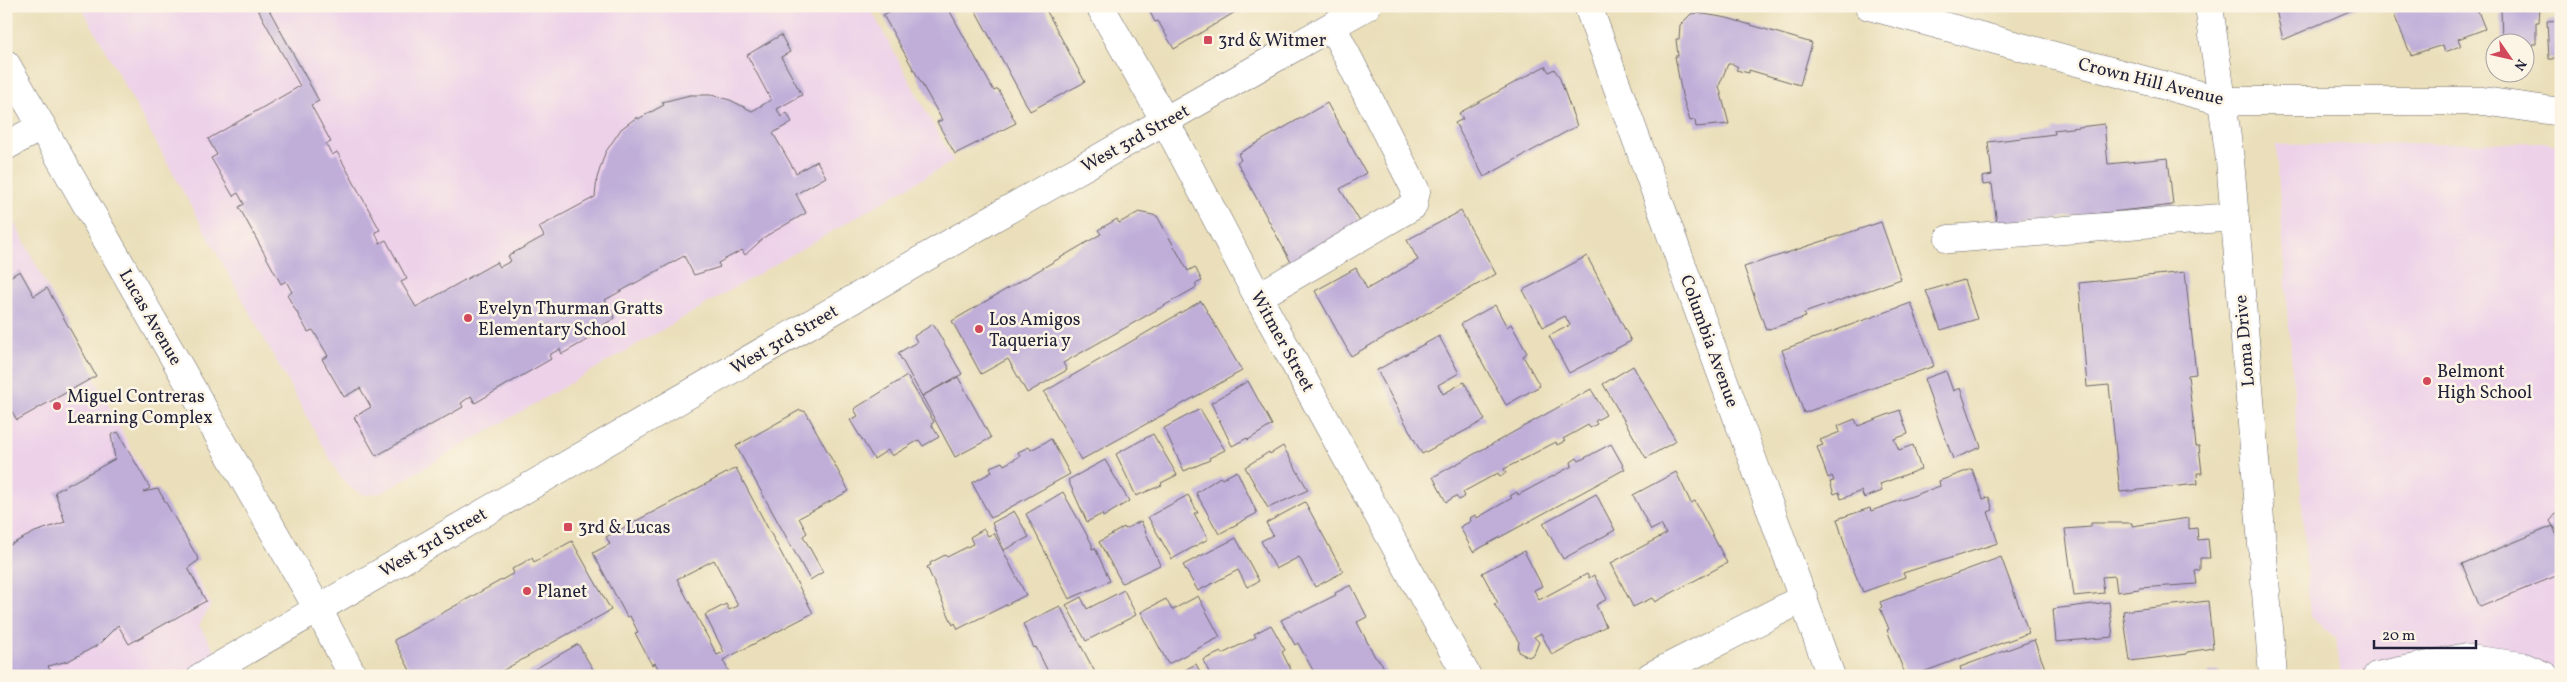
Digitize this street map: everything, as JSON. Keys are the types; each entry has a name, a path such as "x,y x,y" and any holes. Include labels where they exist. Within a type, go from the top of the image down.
{"street":[{"name":"Witmer Street","path":"1100,6 1165,121 1258,297 1467,676"},
{"name":"West 3rd Street","path":"202,676 981,224 1367,6"},
{"name":"Columbia Avenue","path":"1588,6 1831,676"},
{"name":"Crown Hill Avenue","path":"1869,6 2222,101 2483,101 2561,112"},
{"name":"Loma Drive","path":"2209,6 2222,101 2234,217 2272,676"},
{"path":"1258,297 1413,206 1416,191 1332,26"},
{"name":"Lucas Avenue","path":"6,64 318,609 353,676"},
{"path":"6,146 42,126"},
{"path":"1949,239 2234,217"},
{"path":"1650,676 1804,598"},
{"path":"2377,676 2462,658 2522,666 2545,676"}],"shaded area":[{"name":"Evelyn Thurman Gratts Elementary School","path":"81,6 869,6 953,161 383,492 365,495 351,488 339,475"},
{"name":"Belmont High School","path":"2543,142 2561,146 2561,676 2341,676 2336,638 2310,616 2276,145"},
{"name":"Miguel Contreras Learning Complex","path":"6,206 211,605 199,625 230,676 6,676"}],"building":[{"path":"256,6 267,6 319,101 311,105 331,142 326,144 332,155 337,152 380,230 375,232 380,243 386,240 407,279 401,282 416,307 497,262 500,267 511,261 508,256 544,236 539,227 595,197 597,178 605,153 621,129 637,117 638,119 664,105 662,102 690,95 711,95 730,100 752,111 771,100 747,55 781,35 790,52 781,57 802,95 777,109 781,117 787,113 792,122 773,133 796,173 817,161 826,177 796,194 806,213 766,236 745,255 742,250 718,263 720,267 694,275 684,256 605,300 615,318 598,328 601,332 562,354 560,349 549,355 551,359 475,403 471,396 461,403 463,407 376,456 354,417 371,407 360,388 344,397 322,359 328,356 313,330 308,332 287,295 292,292 286,281 281,284 239,207 244,204 238,193 233,196 211,158 217,155 208,139 300,86"},
{"path":"899,6 947,6 994,91 998,89 1016,123 955,154 937,122 942,120 883,15"},
{"path":"973,6 1044,6 1085,82 1030,111"},
{"path":"1147,6 1245,6 1174,49 1158,21 1155,22"},
{"path":"2275,6 2361,6 2283,40"},
{"path":"2405,6 2476,6 2485,29 2458,39 2461,46 2445,52 2443,45 2411,55 2395,17 2394,10"},
{"path":"2501,6 2540,6 2539,22 2536,22 2536,44 2534,44 2534,32 2502,32"},
{"path":"1698,13 1727,18 1812,43 1800,85 1749,70 1749,73 1736,70 1738,67 1728,64 1719,86 1729,124 1696,127 1695,120 1690,121 1682,95 1675,56 1678,56 1676,39 1679,39 1680,25 1691,14"},
{"path":"2561,20 2561,59 2549,59 2547,21"},
{"path":"1545,66 1549,72 1554,69 1559,76 1577,126 1484,177 1455,123 1463,119 1459,113"},
{"path":"1327,103 1366,173 1340,189 1364,228 1293,266 1237,162 1241,160 1238,154"},
{"path":"2104,124 2108,164 2168,158 2173,205 1997,225 1992,184 1983,185 1982,177 1992,175 1988,142 2055,134 2054,130"},
{"path":"1461,211 1496,274 1351,356 1315,291 1356,268 1367,289 1418,260 1407,240"},
{"path":"1139,212 1157,216 1188,271 1195,267 1202,281 1195,284 1197,287 1063,363 1067,370 1027,393 1008,359 981,374 952,321 1101,234 1098,230 1117,219 1119,223"},
{"path":"1881,222 1901,279 1804,313 1806,317 1766,330 1744,267"},
{"path":"1587,256 1631,341 1569,373 1549,336 1570,325 1565,316 1543,327 1523,290"},
{"path":"20,271 34,296 47,288 96,376 17,420 11,410 6,413 6,279"},
{"path":"2185,272 2196,374 2188,375 2196,446 2199,446 2202,473 2197,473 2198,484 2120,492 2109,385 2087,387 2079,283"},
{"path":"1964,280 1977,319 1941,330 1926,291"},
{"path":"1201,301 1242,371 1081,460 1044,392"},
{"path":"1911,303 1934,366 1804,413 1782,350"},
{"path":"1495,305 1507,327 1511,324 1527,353 1523,356 1540,386 1506,405 1461,324"},
{"path":"933,324 962,374 922,396 898,353 917,342 914,336"},
{"path":"1439,336 1459,373 1438,385 1443,394 1464,382 1485,420 1422,454 1377,370"},
{"path":"1633,366 1676,441 1646,458 1603,384"},
{"path":"1946,371 1953,391 1960,388 1981,447 1953,459 1924,379"},
{"path":"907,376 934,422 931,424 939,437 923,446 919,440 892,456 888,450 874,459 850,420 858,416 854,409"},
{"path":"958,377 991,438 955,457 922,396"},
{"path":"1248,381 1272,425 1248,440 1247,438 1232,446 1211,403"},
{"path":"1591,389 1606,415 1595,421 1597,424 1590,428 1588,425 1563,439 1565,441 1557,445 1556,442 1504,469 1506,473 1500,477 1498,473 1463,492 1465,496 1459,500 1456,496 1446,502 1433,477"},
{"path":"1200,409 1225,450 1209,458 1210,460 1184,471 1164,428"},
{"path":"800,410 806,412 849,491 799,518 807,533 803,536 823,572 810,580 736,446"},
{"path":"1900,410 1908,434 1894,439 1899,450 1913,445 1921,469 1880,484 1882,491 1864,498 1861,491 1841,499 1839,492 1834,494 1830,482 1834,481 1832,476 1828,478 1817,447 1823,445 1820,440 1840,432 1838,426 1855,419 1858,426"},
{"path":"118,432 150,488 143,492 158,489 199,560 188,568 206,601 129,644 118,625 98,645 68,661 48,666 53,676 6,676 6,547 35,532 65,522 55,492 115,459 111,435"},
{"path":"1153,434 1177,475 1161,483 1162,485 1136,496 1116,454"},
{"path":"1051,439 1070,474 991,518 972,483 992,472 990,467 1002,462 1004,465 1020,456 1018,452 1029,447 1031,450"},
{"path":"1611,444 1625,469 1473,552 1460,527 1471,521 1470,518 1475,515 1477,518 1512,498 1510,496 1517,492 1518,495 1572,466 1571,462 1577,458 1579,461"},
{"path":"1283,446 1308,490 1268,508 1245,467 1269,452 1270,454"},
{"path":"1105,460 1129,501 1103,517 1102,514 1087,522 1068,480"},
{"path":"736,468 813,613 723,660 731,676 662,676 655,663 652,665 635,633 638,632 630,616 627,617 593,553 610,544 606,537","holes":["714,560 738,606 729,610 726,604 705,615 724,652 717,655 677,579"]},
{"path":"1972,469 1983,499 1989,497 1993,510 1988,512 1998,543 1903,573 1905,577 1863,592 1850,562 1837,519 1870,508 1871,511 1940,486 1939,481"},
{"path":"1237,471 1257,513 1219,534 1196,493 1220,477 1222,479"},
{"path":"1676,472 1691,503 1695,501 1727,563 1655,602 1652,598 1633,607 1611,563 1666,534 1661,525 1651,530 1633,495"},
{"path":"1063,492 1092,544 1092,549 1095,548 1110,581 1069,599 1026,514"},
{"path":"1596,494 1615,530 1563,559 1543,523"},
{"path":"1188,495 1198,513 1194,513 1208,539 1172,559 1148,517"},
{"path":"1305,502 1343,572 1315,587 1299,557 1276,569 1261,541 1273,535 1266,523"},
{"path":"2561,508 2561,534 2550,521"},
{"path":"1014,511 1029,537 1004,550 992,523"},
{"path":"2189,518 2189,529 2197,528 2198,540 2208,539 2210,558 2200,558 2200,570 2195,571 2197,584 2139,588 2117,592 2115,576 2102,577 2104,593 2074,596 2065,529 2091,527 2091,523 2132,523 2132,526"},
{"path":"1141,521 1160,565 1122,583 1099,542 1124,527 1125,529"},
{"path":"2553,526 2561,546 2561,574 2480,607 2462,564"},
{"path":"984,529 988,536 994,533 1026,595 958,629 955,623 953,625 927,567 931,565 930,563 945,555 947,557 973,544 970,537"},
{"path":"1236,538 1259,581 1247,587 1238,570 1198,591 1183,565"},
{"path":"572,541 611,610 493,676 413,676 394,640 514,573 512,569 532,558 534,562"},
{"path":"1524,551 1542,586 1534,590 1539,600 1587,574 1589,578 1594,575 1607,599 1596,605 1606,626 1552,655 1541,633 1534,637 1539,642 1534,654 1529,657 1520,653 1518,649 1519,642 1494,604 1498,603 1482,573"},
{"path":"2001,557 2029,633 1912,676 1906,676 1887,630 1889,629 1880,608 1882,607 1880,602"},
{"path":"1351,585 1367,617 1357,622 1375,657 1381,662 1388,676 1316,676 1298,643 1295,645 1281,620 1336,595 1335,593"},
{"path":"1124,590 1136,615 1086,641 1066,605 1081,597 1087,609"},
{"path":"1198,596 1220,637 1168,664 1141,612 1166,599 1172,610"},
{"path":"2208,601 2213,648 2187,652 2187,654 2130,661 2123,611"},
{"path":"2109,602 2113,637 2056,642 2053,609"},
{"path":"1060,606 1097,676 1050,676 1036,647 1034,648 1023,624"},
{"path":"1271,625 1285,650 1282,652 1294,676 1211,676 1203,660 1221,652 1222,654 1256,637 1254,634"},
{"path":"2034,640 2048,676 1963,676 1960,667"},
{"path":"578,644 597,676 523,676"},
{"path":"1196,664 1202,676 1181,676 1179,673"},
{"path":"2219,671 2219,676 2209,676 2209,672"}],"place":[{"name":"3rd & Witmer","path":"1208,40"},
{"name":"Evelyn Thurman Gratts Elementary School","path":"468,318"},
{"name":"Los Amigos Taqueria y","path":"979,329"},
{"name":"Belmont High School","path":"2427,381"},
{"name":"Miguel Contreras Learning Complex","path":"57,406"},
{"name":"3rd & Lucas","path":"568,527"},
{"name":"Planet","path":"527,591"}]}
